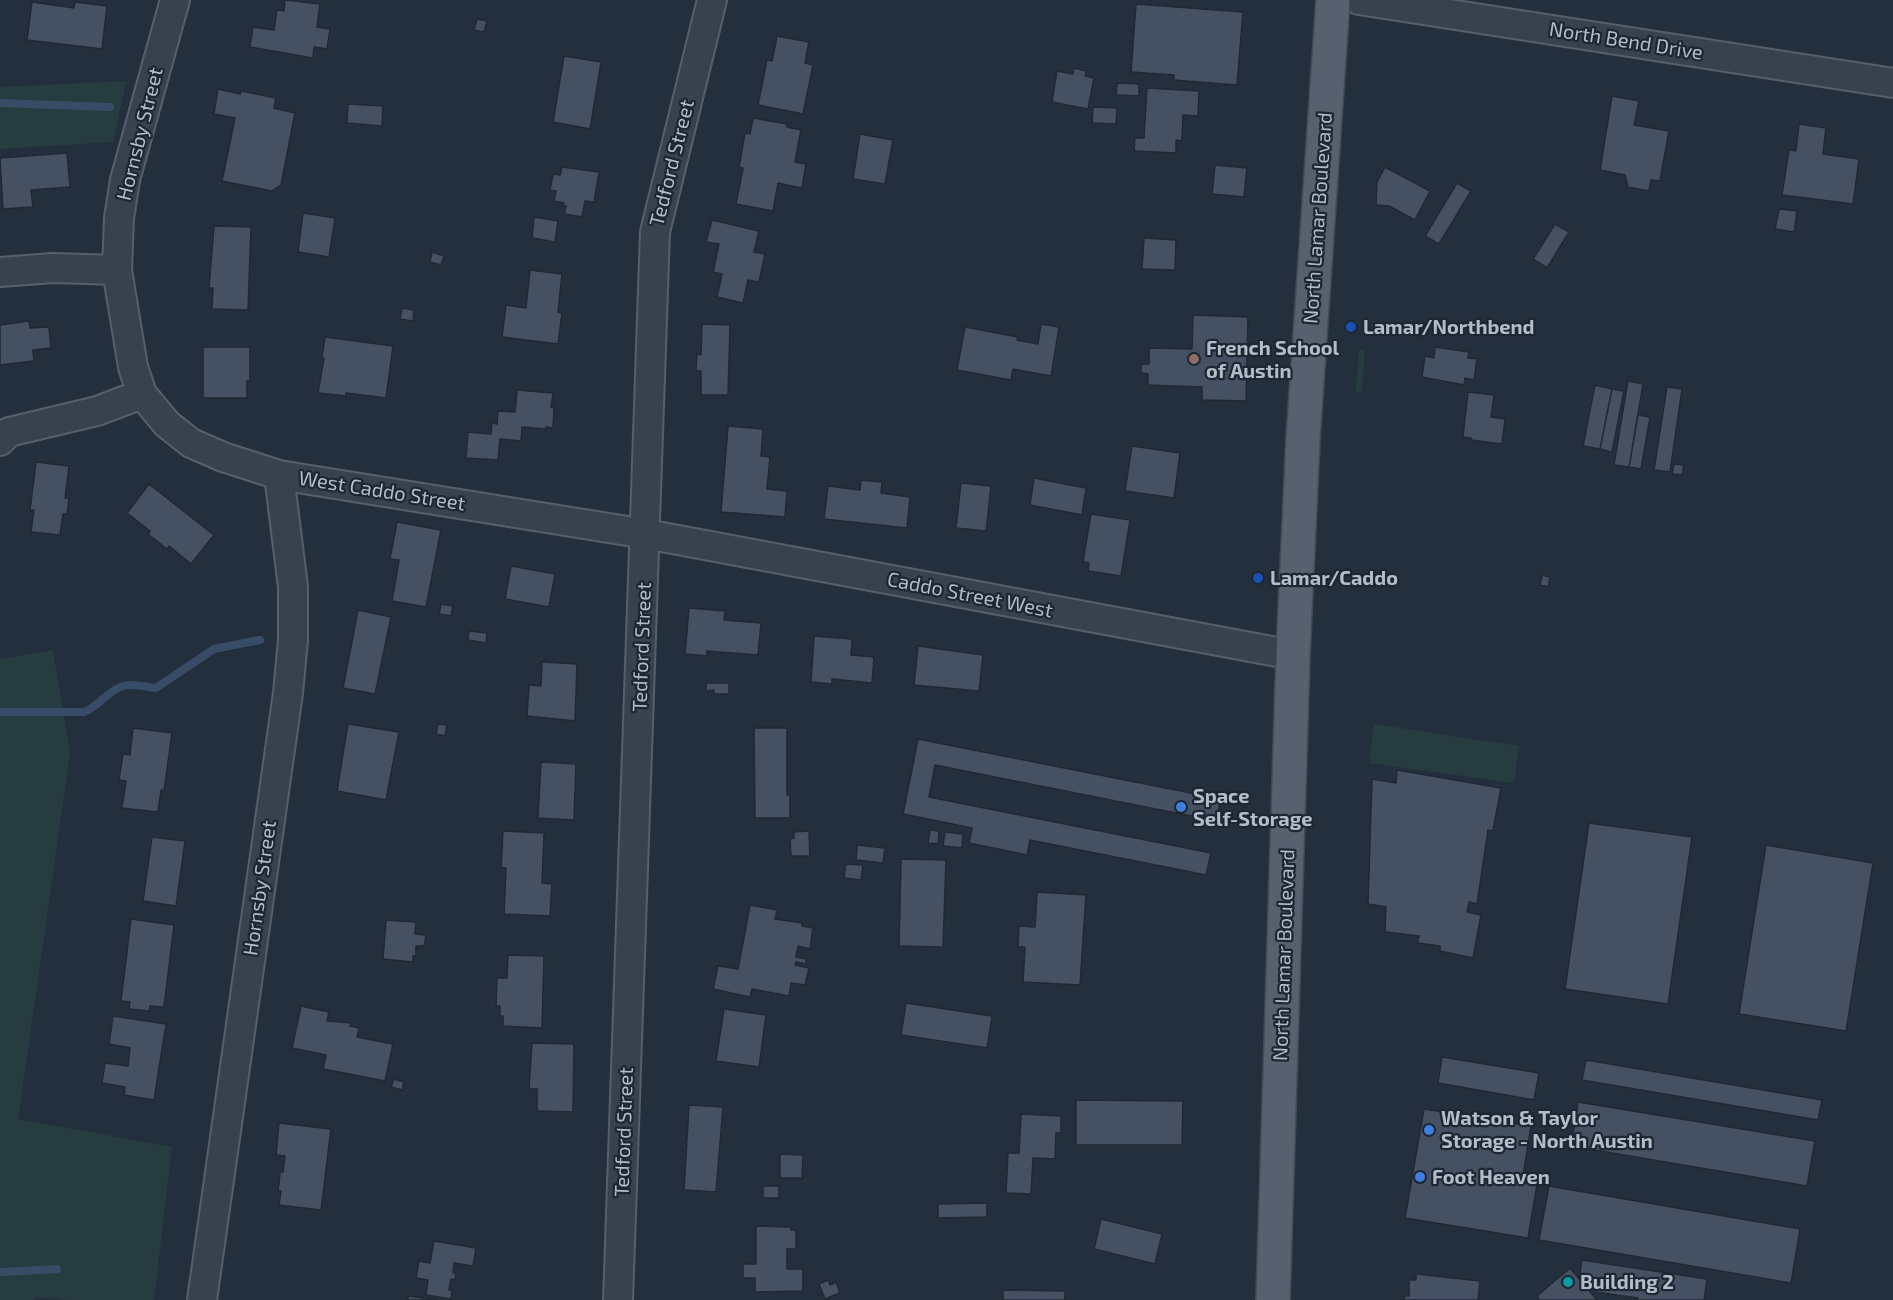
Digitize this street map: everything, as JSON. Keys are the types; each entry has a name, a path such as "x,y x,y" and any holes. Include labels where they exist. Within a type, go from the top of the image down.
{"main road":[{"name":"North Lamar Boulevard","path":"1273,1300 1293,655 1303,439 1333,0"}],"street":[{"name":"Hornsby Street","path":"117,270 119,218 125,180 175,0"},
{"name":"Tedford Street","path":"618,1300 655,232 712,0"},
{"name":"North Bend Drive","path":"1359,0 1893,83"},
{"path":"0,272 53,268 117,270 126,333 141,394 97,411 9,432 0,441"},
{"name":"West Caddo Street","path":"141,394 167,424 191,443 223,458 279,475 646,534"},
{"name":"Hornsby Street","path":"202,1300 289,682 293,639 293,587 279,475"},
{"name":"Caddo Street West","path":"646,534 1293,655"}],"green space":[{"path":"126,81 113,142 0,149 0,87"},
{"path":"1359,350 1365,350 1362,392 1356,391"},
{"path":"53,650 70,754 18,1119 172,1147 154,1300 67,1300 35,1297 35,1300 0,1300 0,659"},
{"path":"1374,724 1519,746 1514,783 1369,763"}],"building":[{"path":"285,0 320,4 317,27 330,29 327,49 314,47 313,58 250,47 253,27 274,30 277,10 284,11"},
{"path":"32,2 74,8 75,2 107,6 102,49 27,40"},
{"path":"1136,4 1243,12 1237,85 1174,80 1174,75 1131,72"},
{"path":"477,19 487,21 484,32 474,30"},
{"path":"777,36 809,42 805,63 813,65 803,114 758,105 767,60 772,61"},
{"path":"564,56 601,62 590,129 553,122"},
{"path":"1074,68 1086,71 1085,76 1094,78 1088,109 1052,102 1057,71 1073,74"},
{"path":"1117,83 1139,84 1139,96 1116,95"},
{"path":"1147,88 1199,91 1198,116 1183,115 1182,141 1176,140 1176,153 1134,151 1135,138 1144,138"},
{"path":"218,89 276,98 274,108 295,113 281,185 272,191 222,181 235,118 214,114"},
{"path":"1612,96 1639,101 1634,125 1669,131 1660,181 1651,180 1649,191 1628,187 1625,175 1600,170"},
{"path":"348,104 383,106 382,126 347,123"},
{"path":"1093,107 1117,108 1116,124 1092,123"},
{"path":"753,118 787,124 787,127 801,130 795,162 806,164 802,188 778,183 773,211 736,204 743,168 739,167 745,133 750,134"},
{"path":"1799,124 1826,128 1823,154 1859,159 1853,204 1782,195 1789,150 1796,151"},
{"path":"860,134 893,140 885,184 853,179"},
{"path":"67,153 70,187 31,190 33,207 3,209 0,158"},
{"path":"1215,165 1247,168 1244,197 1212,194"},
{"path":"562,167 599,172 594,202 585,201 582,217 564,214 566,206 563,205 564,203 554,201 556,191 550,190 553,174 560,175"},
{"path":"1385,167 1430,191 1415,220 1389,206 1376,205 1377,182"},
{"path":"1457,183 1471,191 1439,244 1425,236"},
{"path":"1779,209 1797,211 1794,232 1775,229"},
{"path":"303,213 335,218 329,257 298,252"},
{"path":"534,217 558,221 555,242 532,238"},
{"path":"712,220 759,231 754,252 765,254 759,282 748,280 743,303 717,297 722,274 713,272 719,244 706,242"},
{"path":"1555,224 1569,232 1547,268 1533,259"},
{"path":"214,226 251,227 248,310 212,309 213,288 209,288"},
{"path":"1144,238 1176,240 1175,270 1142,269"},
{"path":"432,252 444,256 441,265 430,262"},
{"path":"530,270 562,274 558,312 562,313 558,344 502,337 506,305 526,308"},
{"path":"402,308 414,310 413,321 400,319"},
{"path":"1193,315 1248,317 1246,401 1202,400 1202,387 1148,385 1148,374 1141,373 1141,364 1149,364 1149,348 1192,349"},
{"path":"29,321 30,328 49,327 51,348 33,350 34,361 0,365 0,325"},
{"path":"702,324 730,325 728,395 701,395 701,371 696,371 697,354 701,355"},
{"path":"1041,324 1059,327 1051,376 1013,369 1011,380 957,370 965,327 1018,337 1017,340 1038,344"},
{"path":"325,337 393,346 386,398 346,393 346,396 318,393"},
{"path":"203,347 250,347 250,381 247,381 247,398 203,398"},
{"path":"1435,347 1469,352 1468,358 1477,359 1474,380 1465,378 1464,385 1422,377 1425,356 1434,358"},
{"path":"1628,381 1643,384 1629,467 1614,465"},
{"path":"1595,385 1612,389 1600,449 1583,446"},
{"path":"1667,387 1682,389 1670,472 1654,470"},
{"path":"1612,389 1624,391 1612,452 1600,449"},
{"path":"517,390 553,393 551,407 554,408 553,428 522,427 521,441 500,439 498,460 466,458 468,432 491,434 492,423 497,424 498,411 515,412"},
{"path":"1468,392 1494,395 1491,417 1505,419 1502,444 1463,437"},
{"path":"1638,415 1650,417 1641,469 1629,467"},
{"path":"728,426 763,429 761,456 770,457 767,489 787,491 785,517 721,512"},
{"path":"1132,446 1180,453 1174,498 1125,491"},
{"path":"36,462 69,466 65,498 69,498 67,514 63,514 60,535 31,532 34,510 30,510"},
{"path":"1674,464 1684,465 1682,475 1672,474"},
{"path":"1034,478 1086,488 1082,515 1030,505"},
{"path":"861,480 882,482 881,493 910,497 907,528 824,519 828,486 860,490"},
{"path":"961,483 991,486 986,531 956,528"},
{"path":"149,484 214,535 191,564 169,546 167,549 148,534 150,531 127,513"},
{"path":"1091,514 1130,520 1121,576 1088,571 1089,563 1083,562"},
{"path":"397,522 441,530 426,607 392,601 399,560 390,559"},
{"path":"511,566 555,574 549,607 505,599"},
{"path":"1542,575 1550,577 1548,587 1540,585"},
{"path":"441,604 453,606 451,616 439,614"},
{"path":"689,608 725,611 724,620 761,623 758,655 707,651 707,656 685,654"},
{"path":"358,610 391,617 375,694 343,688"},
{"path":"469,631 487,633 486,643 468,640"},
{"path":"814,636 852,639 851,655 874,657 872,683 832,679 832,684 811,682"},
{"path":"918,646 983,655 979,691 914,685"},
{"path":"542,662 577,664 575,721 527,716 529,685 541,686"},
{"path":"706,683 729,683 729,694 714,694 714,690 706,691"},
{"path":"348,724 399,732 386,800 337,791"},
{"path":"438,724 447,725 445,736 436,734"},
{"path":"133,728 172,733 164,791 161,790 158,812 122,808 126,781 119,780 123,754 130,755"},
{"path":"754,728 787,728 787,795 790,794 790,818 755,818"},
{"name":"Space Self-Storage","path":"918,739 1221,799 1216,821 935,765 929,797 1211,853 1206,875 1030,840 1027,855 969,843 972,828 903,814"},
{"path":"541,762 576,764 574,820 538,818"},
{"path":"1397,770 1501,788 1493,831 1488,830 1477,904 1469,902 1467,912 1481,915 1473,958 1440,951 1440,946 1417,943 1419,936 1385,932 1386,907 1368,904 1372,779 1396,783"},
{"path":"1589,823 1692,837 1668,1004 1565,989"},
{"path":"930,830 939,831 938,844 928,843"},
{"path":"503,831 544,833 542,883 552,884 550,916 504,914 506,868 501,868"},
{"path":"809,831 810,856 791,856 790,839 794,838 794,832"},
{"path":"945,832 963,834 962,848 943,846"},
{"path":"152,837 185,841 176,906 143,901"},
{"path":"857,845 885,848 883,863 856,860"},
{"path":"1766,845 1873,863 1846,1031 1739,1014"},
{"path":"901,859 946,860 943,947 899,946"},
{"path":"846,864 863,865 861,880 844,878"},
{"path":"1037,892 1086,895 1080,985 1023,982 1025,947 1018,947 1019,926 1035,927"},
{"path":"750,905 777,910 775,919 802,923 802,926 813,928 810,949 798,946 796,957 806,959 806,964 796,962 795,965 809,968 805,985 791,983 789,996 752,989 750,997 713,989 718,966 738,969"},
{"path":"131,919 174,925 164,1007 150,1006 149,1011 129,1009 130,1002 121,1001"},
{"path":"386,920 416,922 415,934 426,935 424,946 416,946 416,956 413,956 413,962 383,959"},
{"path":"508,955 544,956 542,1028 503,1026 500,1006 496,1006 497,978 507,978"},
{"path":"906,1003 992,1016 987,1048 901,1035"},
{"path":"301,1006 329,1012 327,1021 351,1023 350,1026 359,1028 357,1037 393,1044 385,1081 323,1069 326,1055 292,1048"},
{"path":"724,1009 766,1015 759,1067 716,1061"},
{"path":"113,1016 166,1024 154,1100 124,1095 125,1087 102,1083 105,1063 128,1066 130,1048 109,1044"},
{"path":"532,1043 574,1044 573,1112 537,1111 537,1089 529,1089"},
{"path":"1442,1057 1539,1073 1534,1100 1438,1083"},
{"path":"1586,1060 1822,1100 1818,1120 1582,1080"},
{"path":"394,1079 404,1082 402,1090 391,1087"},
{"path":"1076,1100 1183,1101 1182,1145 1076,1145"},
{"path":"1578,1102 1815,1141 1807,1186 1571,1146"},
{"path":"689,1105 723,1107 716,1192 684,1190"},
{"path":"1424,1109 1531,1126 1522,1182 1537,1185 1528,1238 1405,1218"},
{"path":"1021,1114 1061,1116 1061,1133 1056,1133 1055,1159 1033,1158 1031,1194 1006,1193 1008,1153 1019,1153"},
{"path":"279,1123 331,1129 321,1210 279,1205 280,1172 283,1172 285,1156 276,1155"},
{"path":"780,1154 803,1155 802,1178 780,1178"},
{"path":"763,1186 779,1186 779,1198 763,1198"},
{"path":"1549,1186 1800,1229 1791,1283 1539,1240"},
{"path":"987,1203 987,1217 938,1218 938,1204"},
{"path":"1101,1219 1162,1234 1155,1264 1094,1249"},
{"path":"756,1226 791,1227 791,1230 796,1230 796,1249 787,1249 787,1269 803,1269 803,1291 755,1292 755,1278 743,1278 743,1264 756,1264"},
{"path":"434,1241 476,1248 473,1266 454,1263 453,1273 456,1273 455,1280 451,1279 449,1290 452,1290 451,1299 426,1295 428,1280 416,1278 419,1261 430,1263"},
{"path":"1582,1260 1707,1279 1704,1300 1638,1300 1638,1298 1595,1292 1580,1273"},
{"name":"Building 2","path":"1570,1268 1597,1300 1540,1300 1537,1296"},
{"path":"1416,1274 1480,1281 1478,1300 1404,1300 1404,1296 1409,1296 1409,1280 1416,1280"},
{"path":"828,1280 830,1285 836,1282 840,1293 825,1299 819,1284"},
{"path":"1003,1290 1065,1291 1065,1300 1003,1300"},
{"path":"408,1296 437,1300 408,1300"}],"waterway":[{"path":"0,103 110,107"},
{"path":"0,712 84,712 118,688 131,685 156,688 214,649 260,640"},
{"path":"0,1272 57,1269"}],"place":[{"name":"Lamar/Northbend","path":"1351,327"},
{"name":"French School of Austin","path":"1194,359"},
{"name":"Lamar/Caddo","path":"1258,578"},
{"name":"Space Self-Storage","path":"1181,807"},
{"name":"Watson & Taylor Storage - North Austin","path":"1429,1130"},
{"name":"Foot Heaven","path":"1420,1177"},
{"name":"Building 2","path":"1568,1282"}]}
